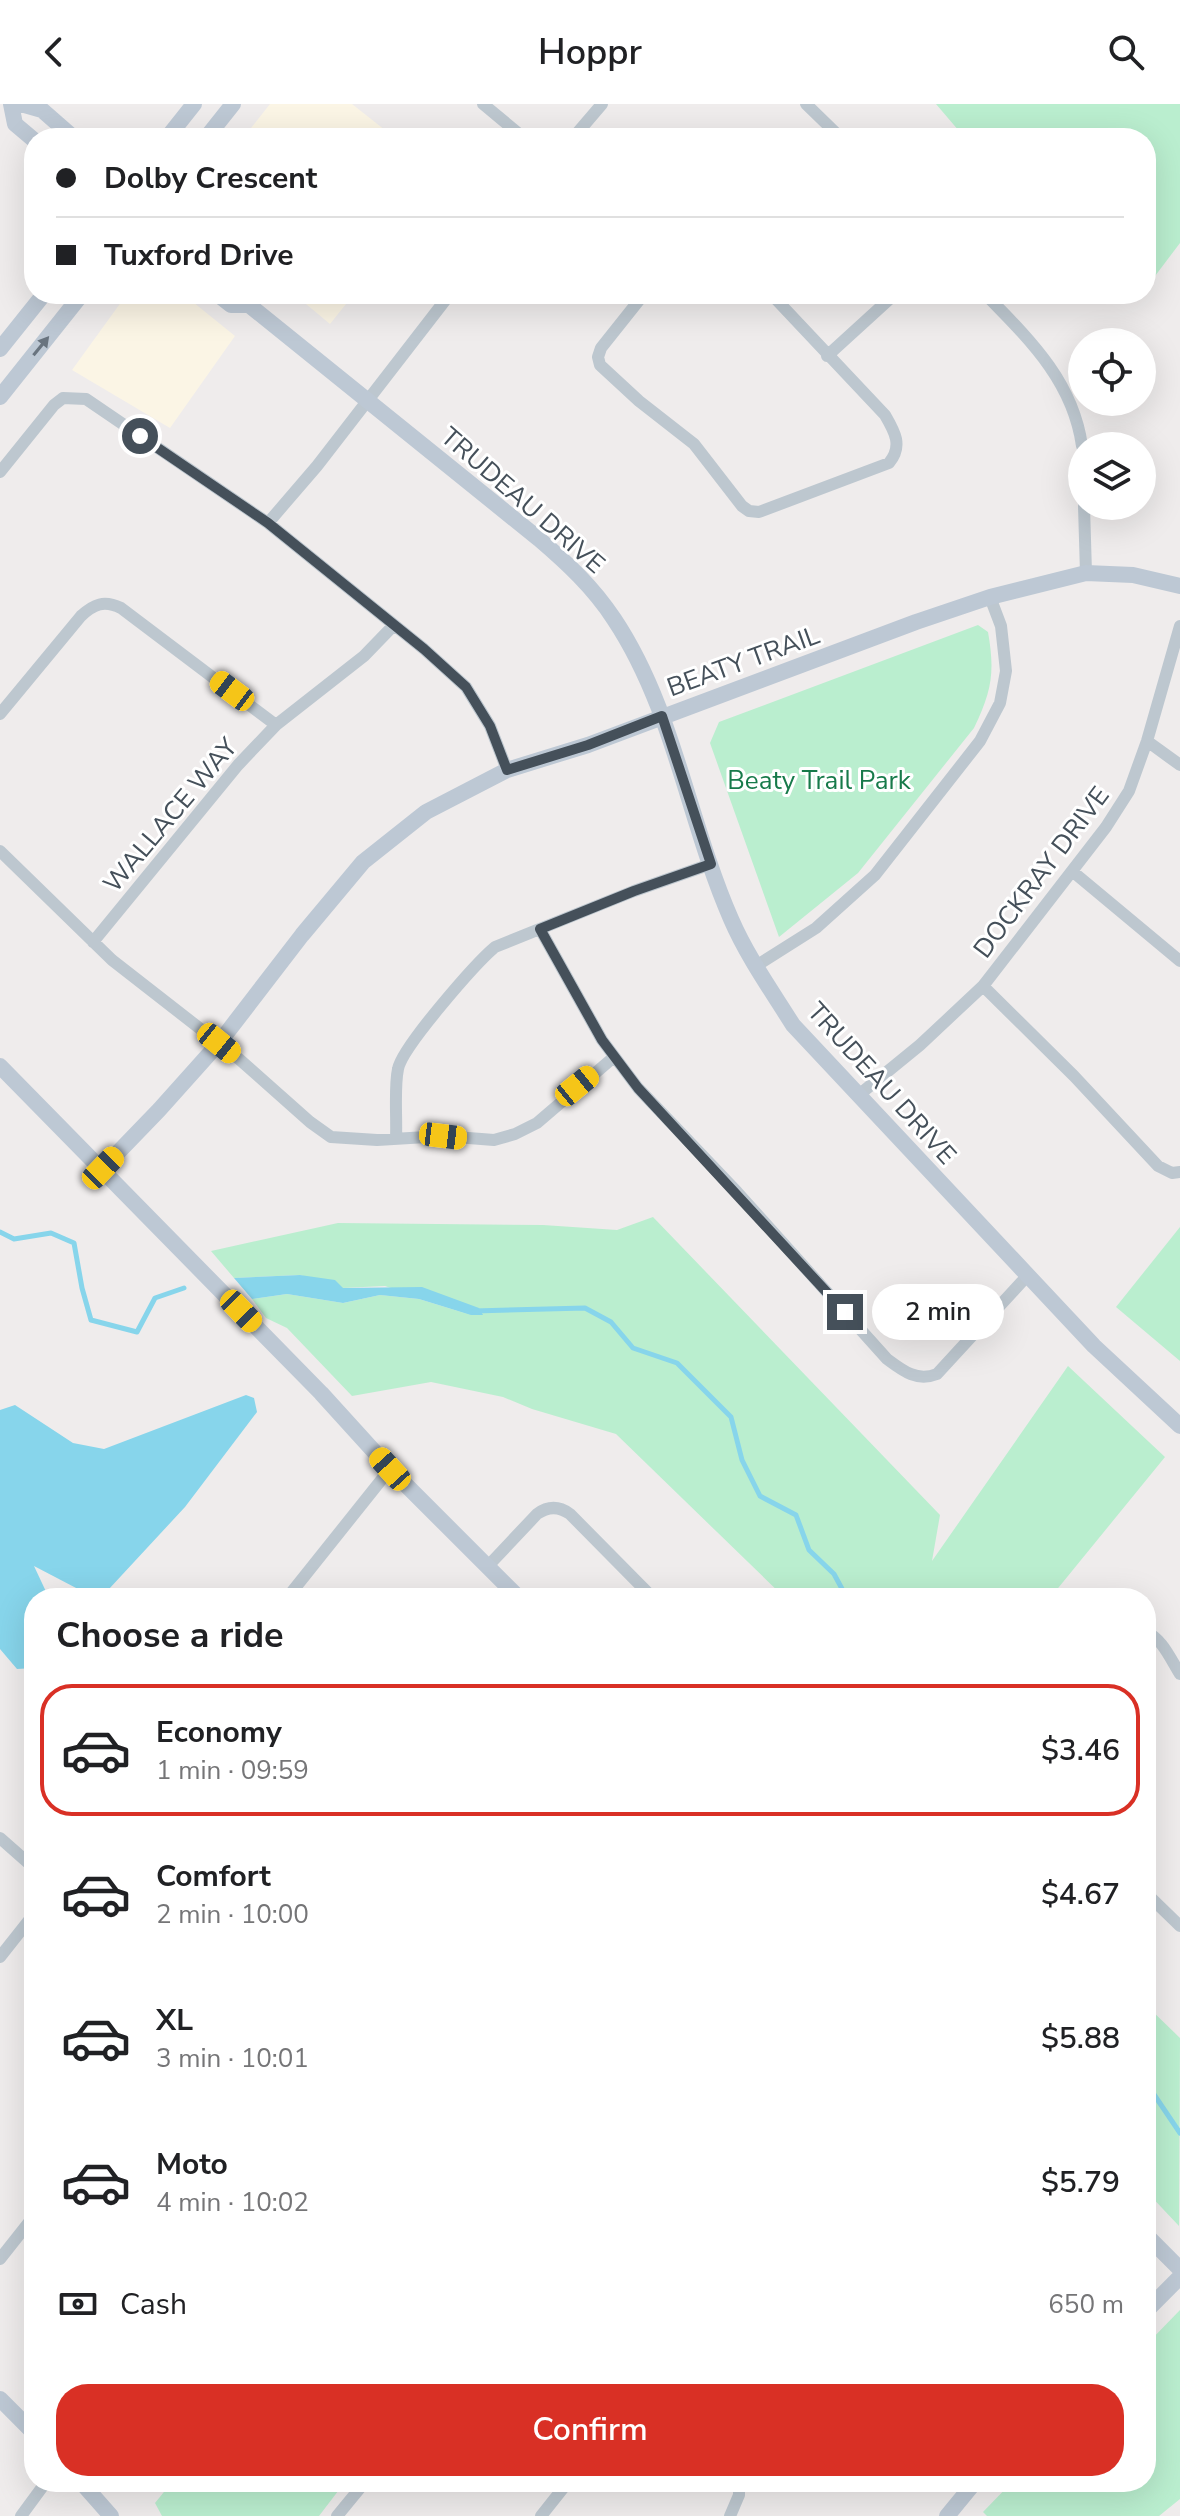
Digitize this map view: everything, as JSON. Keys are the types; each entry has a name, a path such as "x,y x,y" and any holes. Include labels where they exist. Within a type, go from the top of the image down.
{"street":[{"path":"11,104 15,124 24,132"},
{"path":"21,104 42,110 63,128"},
{"path":"175,128 194,104"},
{"path":"214,128 233,104"},
{"path":"483,104 512,128"},
{"path":"582,128 602,104"},
{"path":"806,104 831,128"},
{"path":"0,349 36,304"},
{"path":"0,397 74,304"},
{"name":"TRUDEAU DRIVE","path":"254,304 578,573 615,620 642,669 662,716 731,920 793,1025 1094,1346 1180,1426"},
{"path":"268,523 317,466 442,304"},
{"path":"636,304 601,348 598,357 600,365 639,401 694,444 742,506 759,512 871,472 895,457 896,434 885,415 780,304"},
{"path":"827,356 884,304"},
{"path":"994,304 1046,361 1071,400 1080,432"},
{"path":"0,472 54,405 63,398 86,399 268,523 424,649 466,687 490,726 507,770"},
{"path":"1084,520 1086,573"},
{"name":"BEATY TRAIL","path":"103,1168 219,1043 363,862 426,812 507,770 588,745 990,597 1086,573 1133,575 1180,586"},
{"path":"756,966 816,928 875,875 980,741 1000,703 1006,671 1001,626 990,597"},
{"path":"0,714 81,616 101,603 121,608 276,725"},
{"name":"WALLACE WAY","path":"93,942 238,765 276,725 364,656 393,626"},
{"name":"DOCKRAY DRIVE","path":"860,1094 931,1035 983,986 1106,827 1129,791 1147,741 1180,626"},
{"path":"1147,741 1180,765"},
{"path":"0,851 93,942 331,1137 443,1136 494,1140 537,1123 614,1057"},
{"path":"396,1138 398,1069 404,1055 484,956 495,947 634,891 711,864"},
{"path":"1072,871 1180,961"},
{"path":"540,929 614,1057 655,1107 737,1192 887,1359 902,1370 915,1376 937,1374 1028,1275"},
{"path":"983,986 1074,1076 1158,1166 1172,1173 1180,1172"},
{"path":"0,1066 103,1168 321,1393 390,1469 509,1588"},
{"path":"295,1588 390,1469"},
{"path":"488,1566 537,1514 546,1508 556,1508 570,1514 643,1588"},
{"path":"1156,1640 1180,1674"},
{"path":"0,1838 24,1859"},
{"path":"1156,1903 1180,1926"},
{"path":"0,1957 24,1927"},
{"path":"0,2259 24,2229"},
{"path":"1156,2245 1180,2269"},
{"path":"1156,2301 1180,2277"},
{"path":"0,2399 24,2423"},
{"path":"21,2516 39,2492"},
{"path":"90,2492 111,2516"},
{"path":"337,2516 357,2492"},
{"path":"541,2516 560,2492"},
{"path":"730,2516 739,2492"},
{"path":"947,2516 964,2492"}],"shaded area":[{"path":"270,104 352,104 382,128 251,128"},
{"path":"120,304 195,304 235,336 170,428 72,370"},
{"path":"306,304 346,304 330,324"}],"green space":[{"path":"936,104 1180,104 1180,243 1156,275 1156,128 956,128"},
{"name":"Beaty Trail Park","path":"978,625 988,632 991,670 985,703 974,728 858,873 779,937 710,743 719,722"},
{"path":"653,1217 940,1515 932,1561 1068,1366 1165,1457 1058,1588 775,1588 616,1434 503,1397 431,1382 352,1396 287,1328 266,1318 252,1299 287,1294 343,1303 380,1295 419,1299 471,1315 385,1286 342,1288 300,1275 234,1278 211,1251 338,1223 543,1225 617,1230"},
{"path":"1180,1227 1180,1361 1116,1307"},
{"path":"1156,2015 1180,2038 1179,2226 1156,2202"},
{"path":"1180,2310 1180,2499 1159,2516 987,2516 983,2512 1002,2492 1156,2492 1156,2335"},
{"path":"164,2492 337,2492 319,2516 162,2516 155,2503"}],"water":[{"path":"300,1275 335,1280 343,1288 422,1287 479,1308 483,1315 471,1315 419,1299 380,1295 343,1303 287,1294 252,1299 234,1278"},
{"path":"246,1395 254,1398 257,1412 185,1507 110,1588 76,1588 34,1566 44,1588 24,1588 24,1669 17,1669 0,1649 0,1410 15,1405 73,1443 104,1449"}],"waterway":[{"path":"0,1232 14,1239 51,1233 74,1243 91,1320 137,1332 155,1298 184,1288"},
{"path":"474,1311 585,1308 611,1322 633,1348 677,1363 731,1417 742,1460 760,1496 796,1515 809,1550 834,1574 842,1588"},
{"path":"1156,2097 1180,2133"}],"route":[{"path":"140,436 268,523 424,649 466,687 490,726 507,770 588,745 662,716 711,864 540,929 602,1040 638,1088 845,1312"}]}
